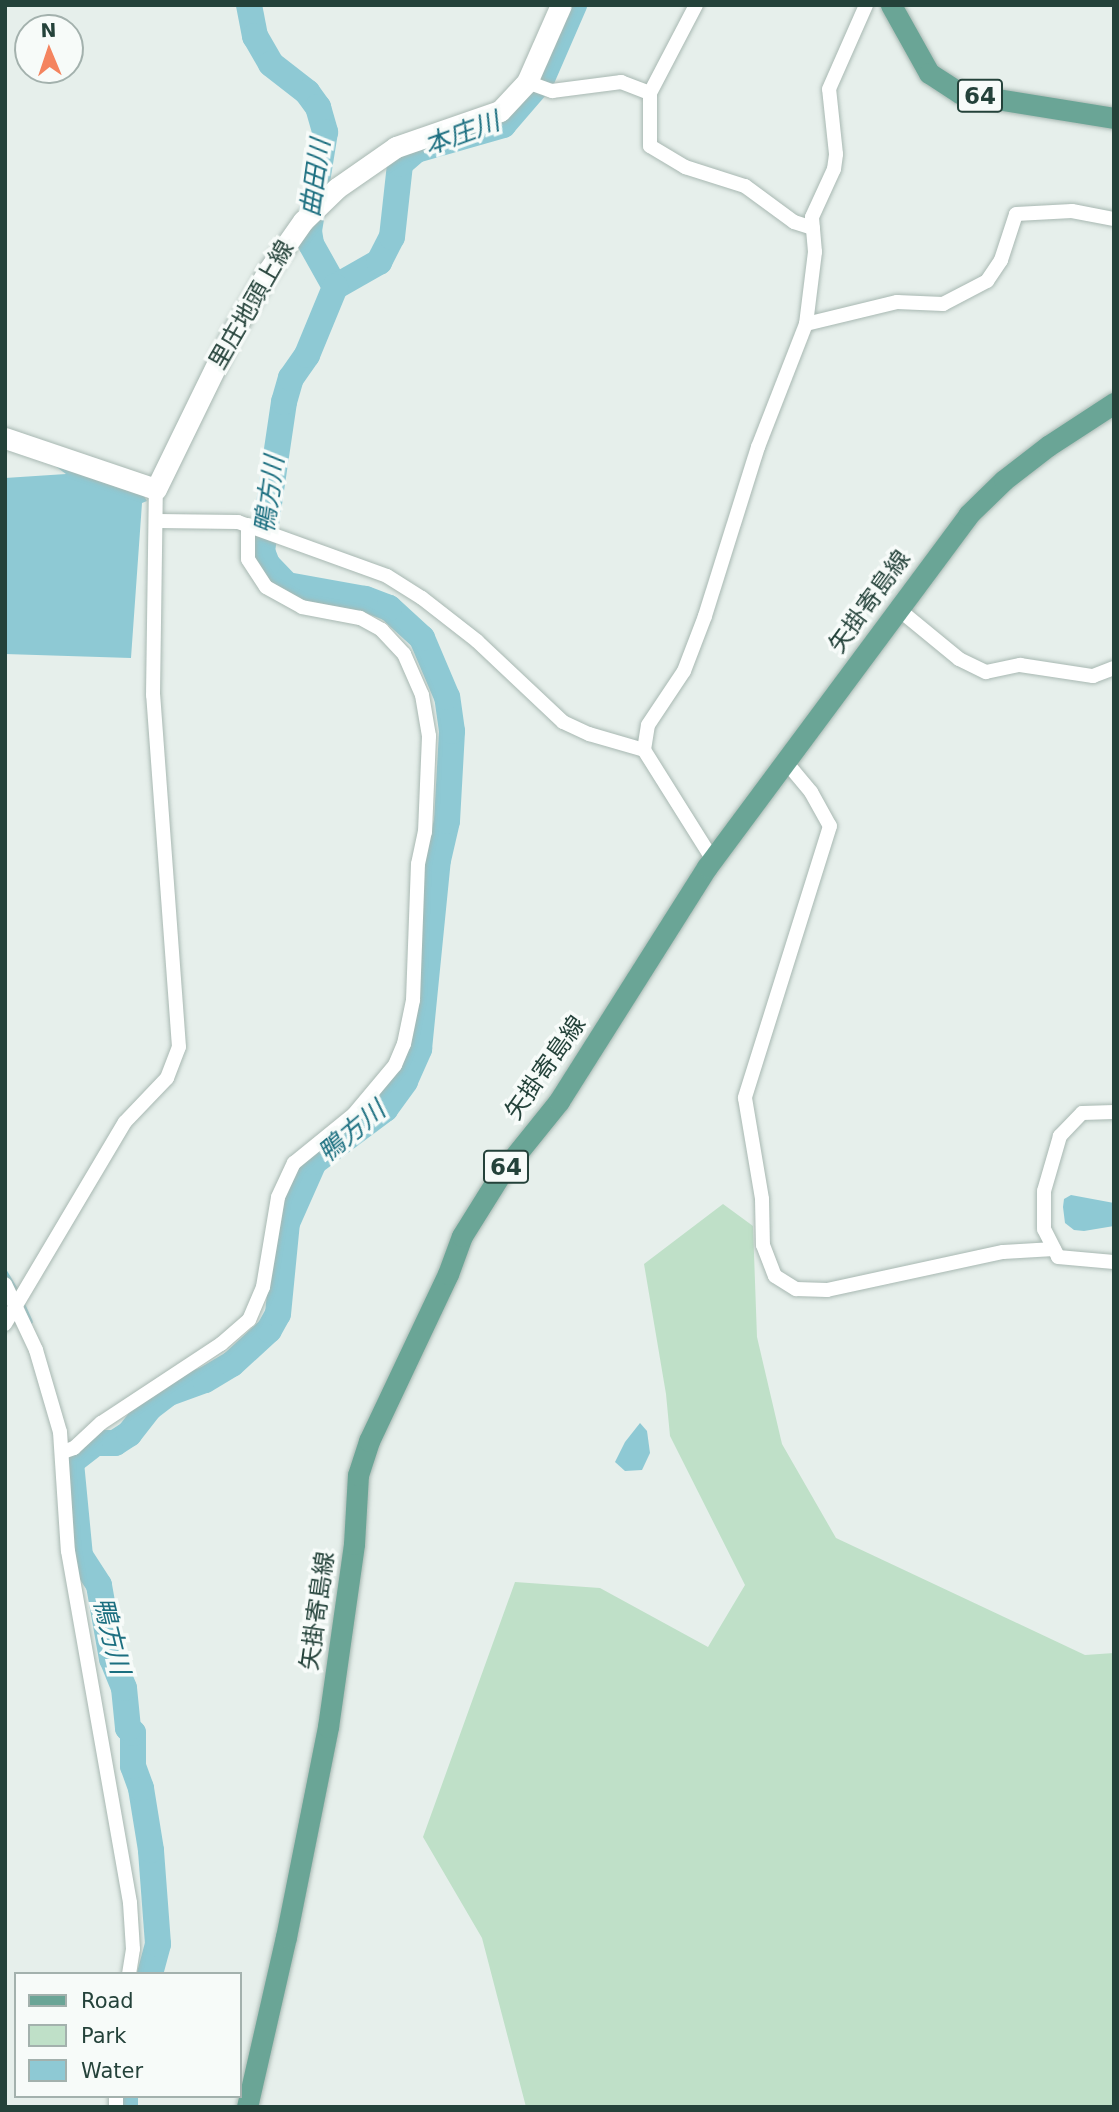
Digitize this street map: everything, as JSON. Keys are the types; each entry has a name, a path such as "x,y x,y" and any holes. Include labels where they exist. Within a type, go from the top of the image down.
{"main road":[{"name":"里庄地頭上線","path":"156,489 230,337 268,271 303,221 321,202 396,147 500,111 530,83 561,5"},
{"name":"64","path":"891,5 929,73 960,93 1114,118"},
{"name":"矢掛寄島線","path":"247,2107 286,1937 328,1727 354,1544 358,1475 369,1441 448,1273 462,1236 502,1172 559,1101 713,860 968,515 1004,480 1094,413 1114,403"},
{"path":"5,438 156,489"}],"street":[{"path":"696,5 650,93 650,146 685,167 745,186 794,222 813,228"},
{"path":"713,860 645,750 648,725 684,671 705,616 758,447 806,324 816,252 812,217 834,169 836,154 829,89 866,5"},
{"path":"530,83 552,91 621,82 650,93"},
{"path":"806,324 897,302 943,304 987,282 1001,260 1016,214 1072,211 1114,219"},
{"path":"5,1324 125,1122 167,1078 179,1047 173,929 153,708 158,521 156,489"},
{"path":"158,521 238,522 387,576 422,598 477,641 563,722 589,734 645,750"},
{"path":"68,1450 101,1423 221,1344 249,1320 262,1287 278,1197 294,1163 354,1114 395,1065 404,1044 413,1000 418,864 425,832 429,736 422,695 404,654 382,630 360,618 302,607 266,587 248,559 252,527"},
{"path":"897,608 960,659 986,672 1020,665 1093,676 1114,667"},
{"path":"786,762 811,792 830,826 745,1098 762,1199 763,1245 775,1276 796,1289 827,1290 1003,1252 1054,1249"},
{"path":"1114,1112 1082,1113 1060,1136 1044,1191 1044,1229 1058,1257 1114,1262"},
{"path":"5,1284 19,1297 68,1450 68,1550 130,1903 133,1950 129,1972"}],"green space":[{"path":"723,1204 753,1226 757,1337 782,1444 836,1538 1085,1655 1114,1653 1114,2107 526,2107 482,1938 423,1837 515,1582 600,1588 708,1647 745,1585 670,1436 666,1394 644,1264"}],"water":[{"path":"47,460 144,496 147,501 142,503 131,658 5,654 5,478 66,474"},
{"path":"1071,1195 1114,1203 1114,1226 1074,1230 1065,1223 1063,1207 1064,1199"},
{"path":"640,1423 647,1431 650,1453 642,1470 625,1471 615,1462 625,1442"}],"waterway":[{"name":"曲田川","path":"249,5 255,36 271,64 307,92 318,107 325,132 309,231 311,244 335,287"},
{"name":"本庄川","path":"335,287 379,262 392,237 400,164 416,150 503,125 541,81 574,5"},
{"name":"鴨方川","path":"151,1972 158,1944 151,1850 141,1788 133,1766 133,1733 128,1728 124,1688 112,1659 99,1585 80,1556 71,1462 95,1443 115,1443 129,1434 149,1408 169,1393 205,1380 232,1364 269,1330 278,1314 287,1223 314,1162 385,1109 405,1081 419,1049 438,860 447,821 452,731 447,697 422,638 389,608 365,599 287,585 267,564 262,551 284,402 291,378 307,355 335,287"},
{"path":"5,1272 19,1295"},
{"path":"22,1303 30,1321"},
{"name":"鴨方川","path":"125,2098 125,2107"}]}
